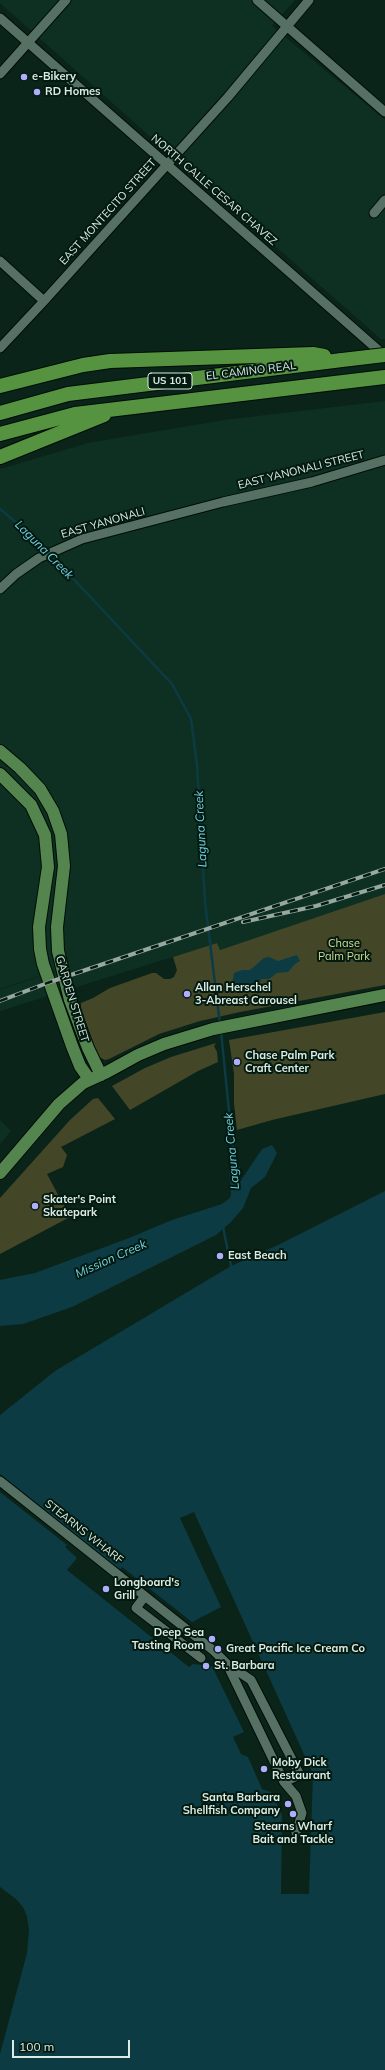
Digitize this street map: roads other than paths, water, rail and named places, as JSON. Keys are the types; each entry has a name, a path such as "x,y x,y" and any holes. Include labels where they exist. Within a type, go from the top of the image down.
{"highway":[{"path":"0,386 83,365 110,361 313,354 342,360"},
{"name":"EL CAMINO REAL","path":"0,413 68,394 385,356"},
{"name":"EL CAMINO REAL","path":"0,434 75,414 127,406 385,377"},
{"path":"0,457 127,406"}],"main road":[{"name":"GARDEN STREET","path":"0,751 20,768 40,789 53,811 61,834 64,866 57,927 58,951 70,1000 88,1048 101,1075"},
{"name":"GARDEN STREET","path":"0,774 32,805 45,835 48,867 39,927 40,949 43,964 72,1046 80,1066 89,1079"},
{"path":"0,1173 59,1104 89,1079 101,1075 138,1055 164,1044 213,1029 385,995"}],"street":[{"path":"0,74 26,42 66,0"},
{"path":"257,0 385,112"},
{"name":"EAST MONTECITO STREET","path":"0,348 256,65 286,26 309,0"},
{"name":"NORTH CALLE CESAR CHAVEZ","path":"0,18 385,356"},
{"path":"374,213 385,200"},
{"path":"0,261 44,301"},
{"name":"EAST YANONALI STREET","path":"223,502 312,482 385,460"},
{"name":"EAST YANONALI","path":"0,588 16,574 39,558 82,539 223,502"},
{"name":"STEARNS WHARF","path":"0,1481 214,1651 227,1664 251,1680 300,1774 284,1782"},
{"path":"145,1596 136,1608 201,1658"},
{"name":"STEARNS WHARF","path":"227,1664 284,1782 296,1796 302,1812 296,1833"}],"water":[{"path":"297,955 300,961 288,972 277,973 269,979 262,979 250,991 238,991 232,984 234,973 242,970 250,970 264,958 269,957 278,961"},
{"name":"Mission Creek","path":"272,1145 277,1153 265,1177 251,1188 243,1208 231,1222 216,1235 72,1307 23,1324 0,1326 0,1280 35,1273 129,1238 172,1220 222,1204 230,1198 229,1170 240,1167 240,1182 262,1149"},
{"path":"385,1191 385,2070 0,2070 0,2054 27,1953 29,1930 27,1916 23,1907 16,1899 0,1887 0,1415 55,1371 231,1266 278,1245"}],"waterway":[{"name":"Laguna Creek","path":"0,509 30,534 47,552"},
{"name":"Laguna Creek","path":"51,555 172,684 191,719 197,765 205,902 220,1024"},
{"name":"Laguna Creek","path":"221,1031 235,1171"},
{"path":"223,1227 231,1266"}],"railway":[{"path":"0,1001 50,982 385,869"},
{"path":"243,922 316,906 385,885"}],"place":[{"name":"e-Bikery","path":"24,77"},
{"name":"RD Homes","path":"37,92"},
{"name":"Allan Herschel 3-Abreast Carousel","path":"187,994"},
{"name":"Chase Palm Park Craft Center","path":"237,1062"},
{"name":"Skater's Point Skatepark","path":"35,1206"},
{"name":"East Beach","path":"220,1256"},
{"name":"Longboard's Grill","path":"106,1589"},
{"name":"Deep Sea Tasting Room","path":"212,1639"},
{"name":"Great Pacific Ice Cream Co","path":"218,1649"},
{"name":"St. Barbara","path":"206,1666"},
{"name":"Moby Dick Restaurant","path":"264,1769"},
{"name":"Santa Barbara Shellfish Company","path":"288,1804"},
{"name":"Stearns Wharf Bait and Tackle","path":"293,1814"}],"park label":[{"name":"Chase Palm Park","path":"344,950"}]}
